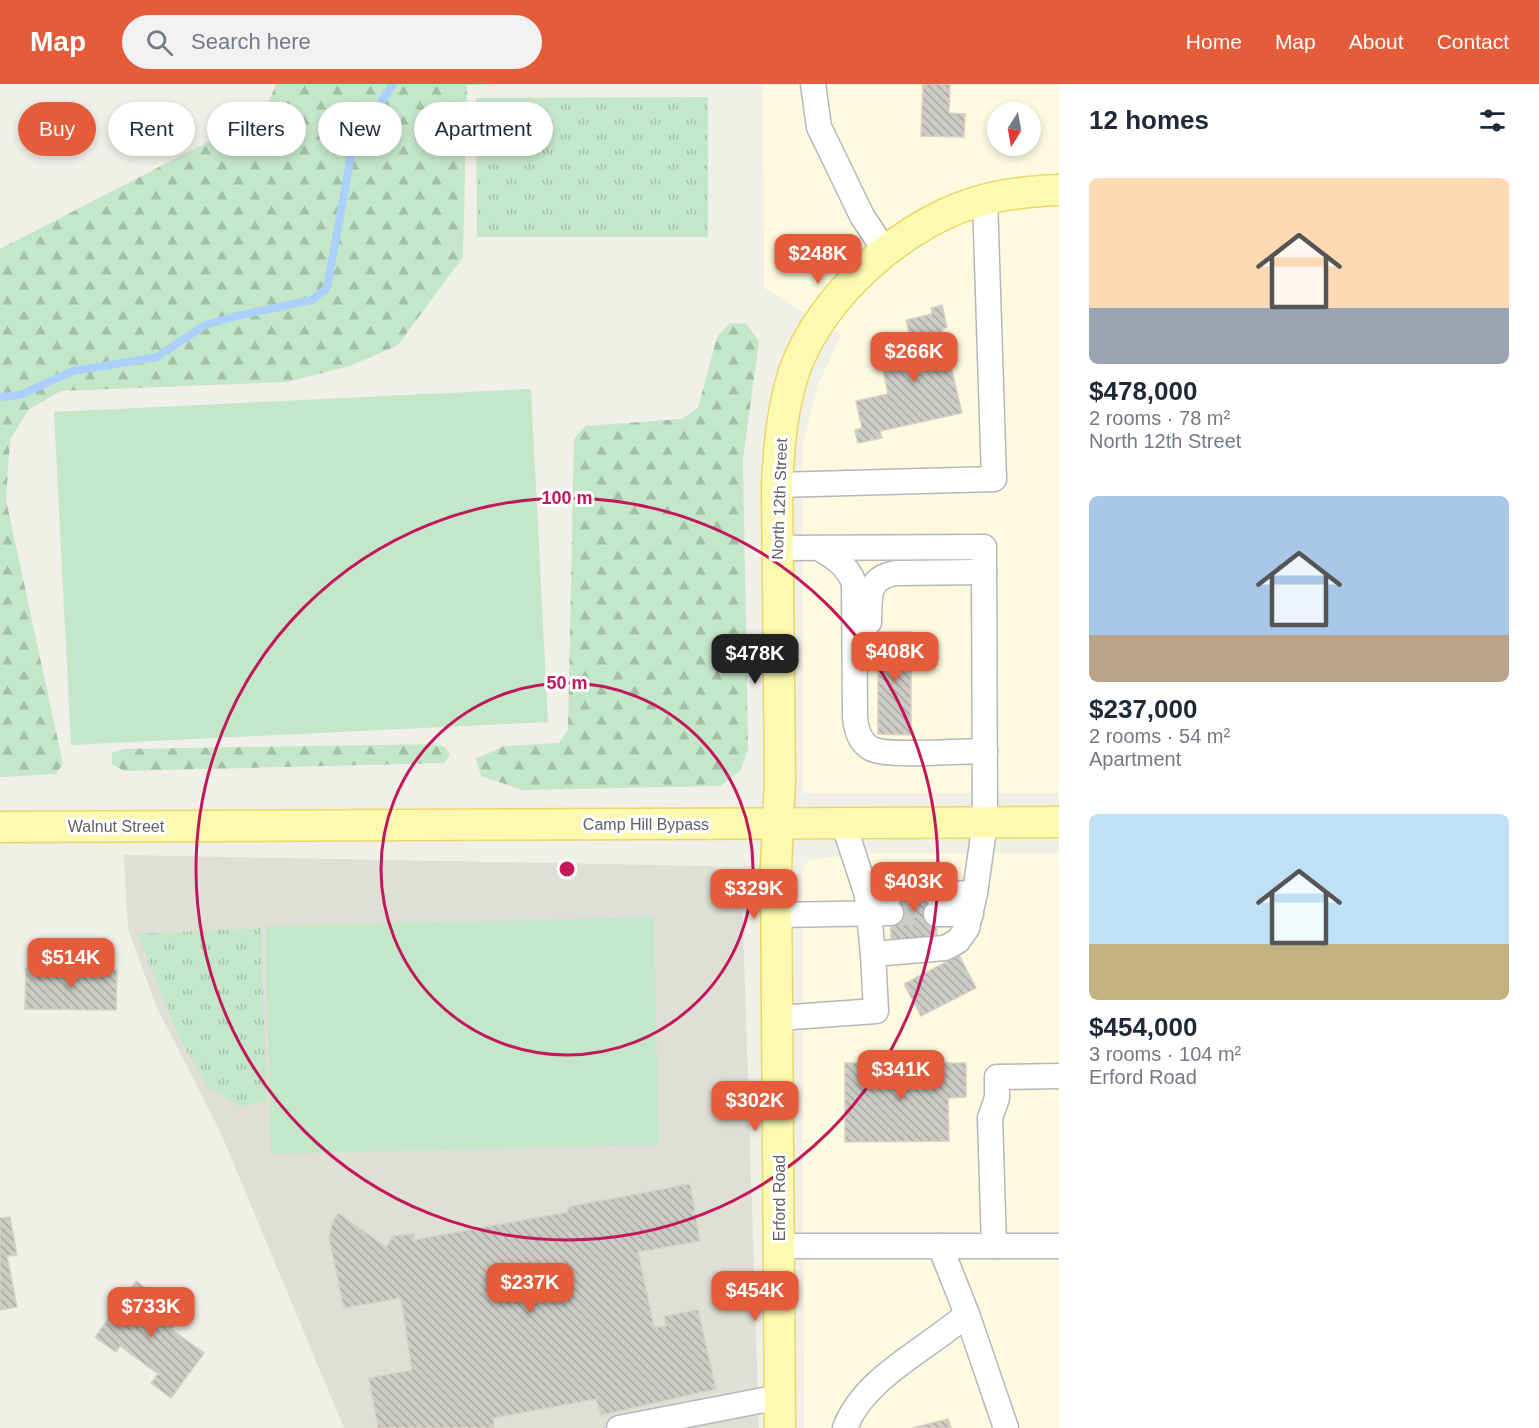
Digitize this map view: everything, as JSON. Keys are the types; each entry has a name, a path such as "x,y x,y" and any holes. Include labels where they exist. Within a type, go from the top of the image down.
{"main road":[{"name":"North 12th Street","path":"778,824 780,780 777,485 779,441 794,372 802,353 815,329 846,287 867,265 885,251 936,219 985,199 1056,184"},
{"name":"Camp Hill Bypass","path":"232,825 1059,822"},
{"name":"Erford Road","path":"778,824 776,868 780,1428"},
{"name":"Walnut Street","path":"0,827 232,825"}],"lane":[{"path":"813,84 819,127 862,216 885,251"},
{"path":"777,485 994,479 985,199"},
{"path":"777,548 984,547 984,822 973,904 967,928 958,941 945,948 873,954"},
{"path":"819,548 838,559 849,571 854,583 855,717 859,736 871,748 893,752 985,751"},
{"path":"865,743 864,723 869,696 870,606 873,584 883,575 896,573 984,572"},
{"path":"778,1018 876,1011 873,954 879,904 843,822"},
{"path":"778,915 879,904"},
{"path":"936,904 973,904"},
{"path":"994,1246 990,1118 997,1098 997,1077 1059,1076"},
{"path":"779,1246 1059,1246"},
{"path":"940,1246 967,1314 1006,1428"},
{"path":"845,1428 851,1412 869,1391 967,1314"},
{"path":"619,1428 780,1396"}],"shaded area":[{"path":"763,84 1059,84 1059,793 803,793 802,448 818,385 841,335 764,288"},
{"path":"878,853 1059,854 1059,1428 804,1428 802,874 805,864 811,859"},
{"path":"124,855 711,866 729,874 739,886 742,895 759,1428 344,1428 220,1131 157,1008 128,929"}],"green space":[{"path":"276,84 504,84 467,85 467,102 414,102 414,156 465,156 463,257 398,345 350,366 287,382 61,391 29,409 10,440 6,500 63,764 56,774 0,777 0,249 181,156 195,156 195,149 207,142 207,156 306,156 306,102 269,102"},
{"path":"708,97 708,237 477,237 476,156 553,156 553,102 476,102 476,98"},
{"path":"730,323 746,324 759,341 743,459 748,750 740,771 721,786 523,790 481,776 476,759 504,746 559,743 568,730 574,439 585,426 682,419 698,408 717,337"},
{"path":"531,389 548,722 71,745 54,412"},
{"path":"433,744 445,747 450,755 444,763 125,771 112,765 112,753 124,749"},
{"path":"654,917 659,1145 271,1154 265,926"},
{"path":"261,928 267,1101 239,1107 207,1086 179,1038 137,934"}],"building":[{"path":"923,84 950,84 949,113 965,114 964,137 921,136"},
{"path":"942,305 947,327 942,329 962,413 880,431 882,438 858,443 855,430 862,428 856,401 888,394 881,360 914,353 906,320 932,314 931,308"},
{"path":"878,632 911,632 911,735 878,734"},
{"path":"936,883 937,943 891,943 890,884"},
{"path":"959,955 976,988 921,1016 904,984"},
{"path":"26,968 117,970 116,1010 25,1009"},
{"path":"845,1063 966,1063 966,1097 948,1098 949,1141 845,1142"},
{"path":"690,1184 700,1241 638,1252 654,1327 666,1326 664,1316 698,1310 716,1389 601,1415 596,1399 493,1418 494,1428 378,1428 369,1378 412,1370 401,1298 344,1308 329,1238 332,1224 338,1213 386,1247 393,1236 414,1234 414,1240 568,1212 568,1207"},
{"path":"10,1217 17,1255 7,1256 17,1307 0,1310 0,1218"},
{"path":"136,1281 182,1314 171,1329 204,1353 171,1398 151,1383 158,1374 120,1346 116,1352 95,1337"},
{"path":"948,1419 951,1428 912,1428"}],"waterway":[{"path":"0,397 20,395 73,371 157,357 205,325 312,300 327,288 353,145 393,84"}],"tunnel":[{"path":"890,895 936,894"},
{"path":"891,913 936,914"}]}
